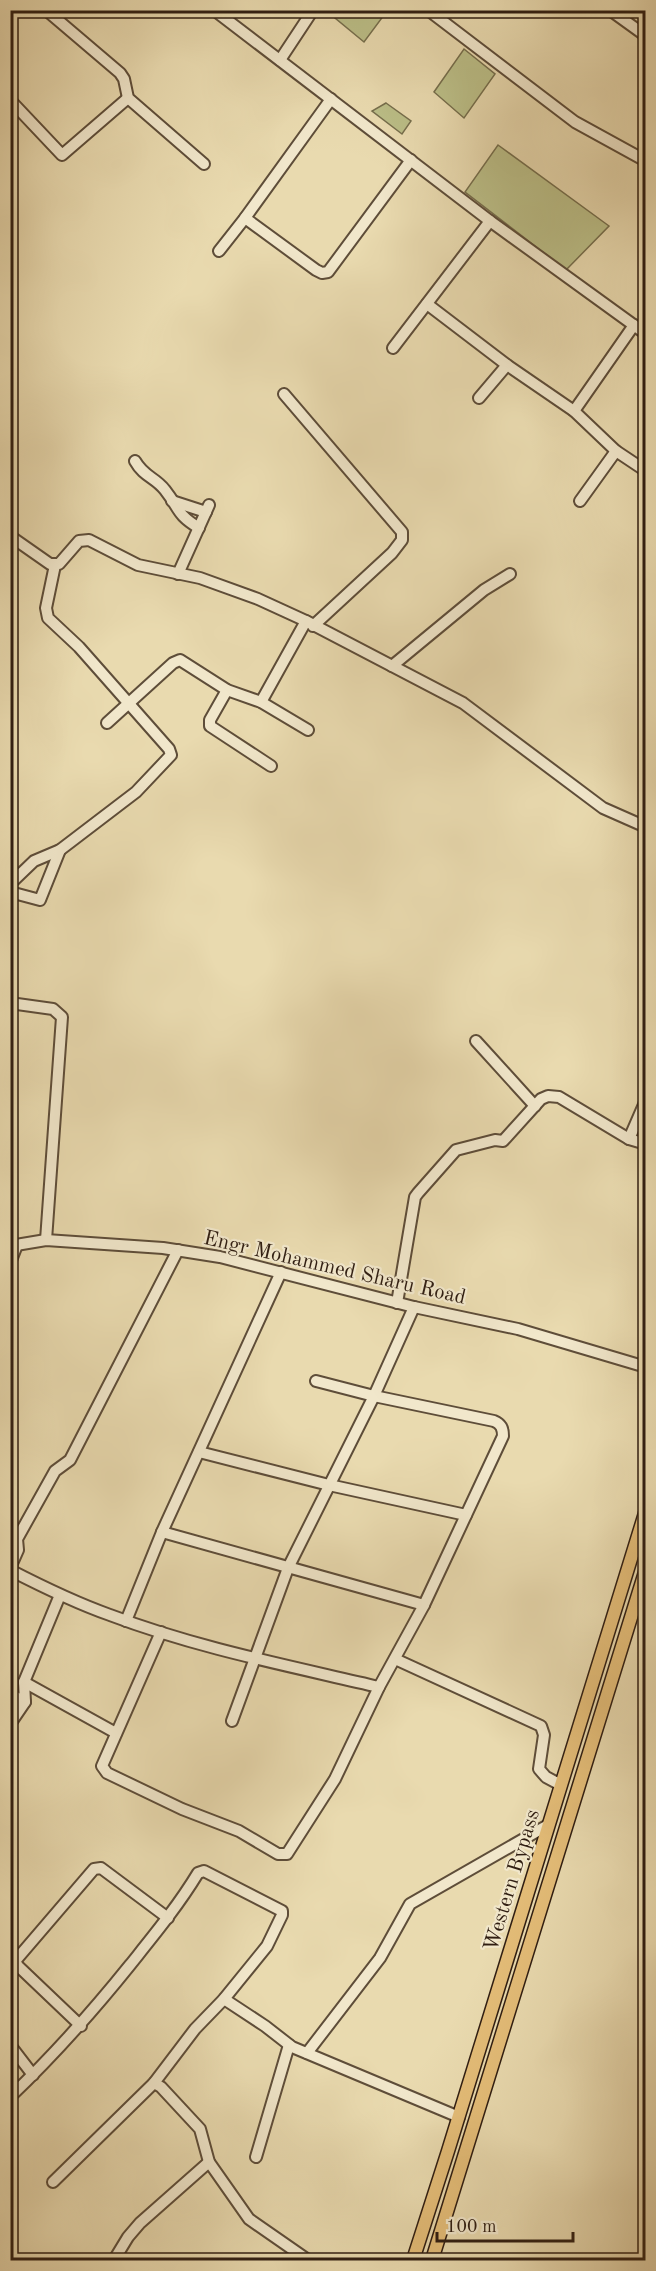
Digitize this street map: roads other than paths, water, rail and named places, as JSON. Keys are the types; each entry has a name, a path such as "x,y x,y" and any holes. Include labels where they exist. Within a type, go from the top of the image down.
{"main road":[{"name":"Western Bypass","path":"412,2260 459,2117 645,1510"},
{"name":"Western Bypass","path":"432,2260 645,1569"}],"street":[{"path":"46,10 120,73 124,79 128,98 204,164"},
{"path":"214,10 490,221 645,334"},
{"path":"280,60 313,10"},
{"path":"428,10 575,122 645,161"},
{"path":"610,10 645,36"},
{"path":"10,100 63,155 128,98"},
{"path":"219,251 331,99"},
{"path":"245,218 316,270 322,273 328,272 411,160"},
{"path":"393,348 490,221"},
{"path":"427,304 507,365 574,411 616,451 645,471"},
{"path":"574,411 634,325"},
{"path":"479,398 507,365"},
{"path":"261,702 309,623 392,553 402,540 402,532 284,394"},
{"path":"580,501 616,451"},
{"path":"135,461 143,474 165,489 181,516 199,528"},
{"path":"172,501 208,509 178,574"},
{"path":"10,536 55,565"},
{"path":"10,884 34,861 60,850 136,792 169,759 171,752 79,647 48,618 46,608 55,565 84,539 138,565 200,578 258,598 463,703 603,808 642,826 645,835"},
{"path":"392,666 484,590 510,574"},
{"path":"106,723 177,660 227,690 261,702 308,730"},
{"path":"227,690 210,720 210,726 271,766"},
{"path":"10,892 40,900 60,850"},
{"path":"10,1003 53,1009 62,1017 51,1141 46,1240"},
{"path":"476,1041 535,1106"},
{"path":"397,1303 415,1197 456,1150 495,1140 503,1141 535,1106 548,1096 559,1097 630,1139 645,1144"},
{"path":"630,1139 645,1100"},
{"name":"Engr Mohammed Sharu Road","path":"14,1246 46,1240 178,1250 280,1272 414,1307 518,1329 645,1367"},
{"path":"10,1263 14,1246"},
{"path":"178,1250 70,1460 55,1471 17,1539 18,1550 10,1569 60,1595 126,1621 255,1657 379,1687"},
{"path":"126,1621 162,1532 280,1272"},
{"path":"232,1721 288,1568 374,1396 414,1307"},
{"path":"161,1632 102,1766 107,1773 182,1809 239,1831 278,1854 283,1855 292,1850 335,1779 379,1687 423,1605 503,1436 500,1424 316,1381"},
{"path":"199,1452 329,1485 466,1515"},
{"path":"162,1532 423,1605"},
{"path":"10,1724 25,1702 24,1682 60,1595"},
{"path":"394,1659 541,1726 544,1736 539,1769 546,1777 561,1785"},
{"path":"24,1682 116,1733"},
{"path":"10,1694 25,1702"},
{"path":"307,2053 380,1958 410,1904 549,1825"},
{"path":"81,2026 18,1966 13,1957 94,1869 101,1868 168,1918"},
{"path":"10,2097 81,2026 168,1918 201,1871 282,1911 267,1946 224,1999 195,2029 154,2083 53,2182"},
{"path":"224,1999 289,2045 459,2117"},
{"path":"10,2045 33,2075"},
{"path":"256,2157 289,2045"},
{"path":"154,2083 161,2087 200,2129 209,2162 249,2219 291,2256 308,2260"},
{"path":"114,2260 140,2223 209,2162"}]}
